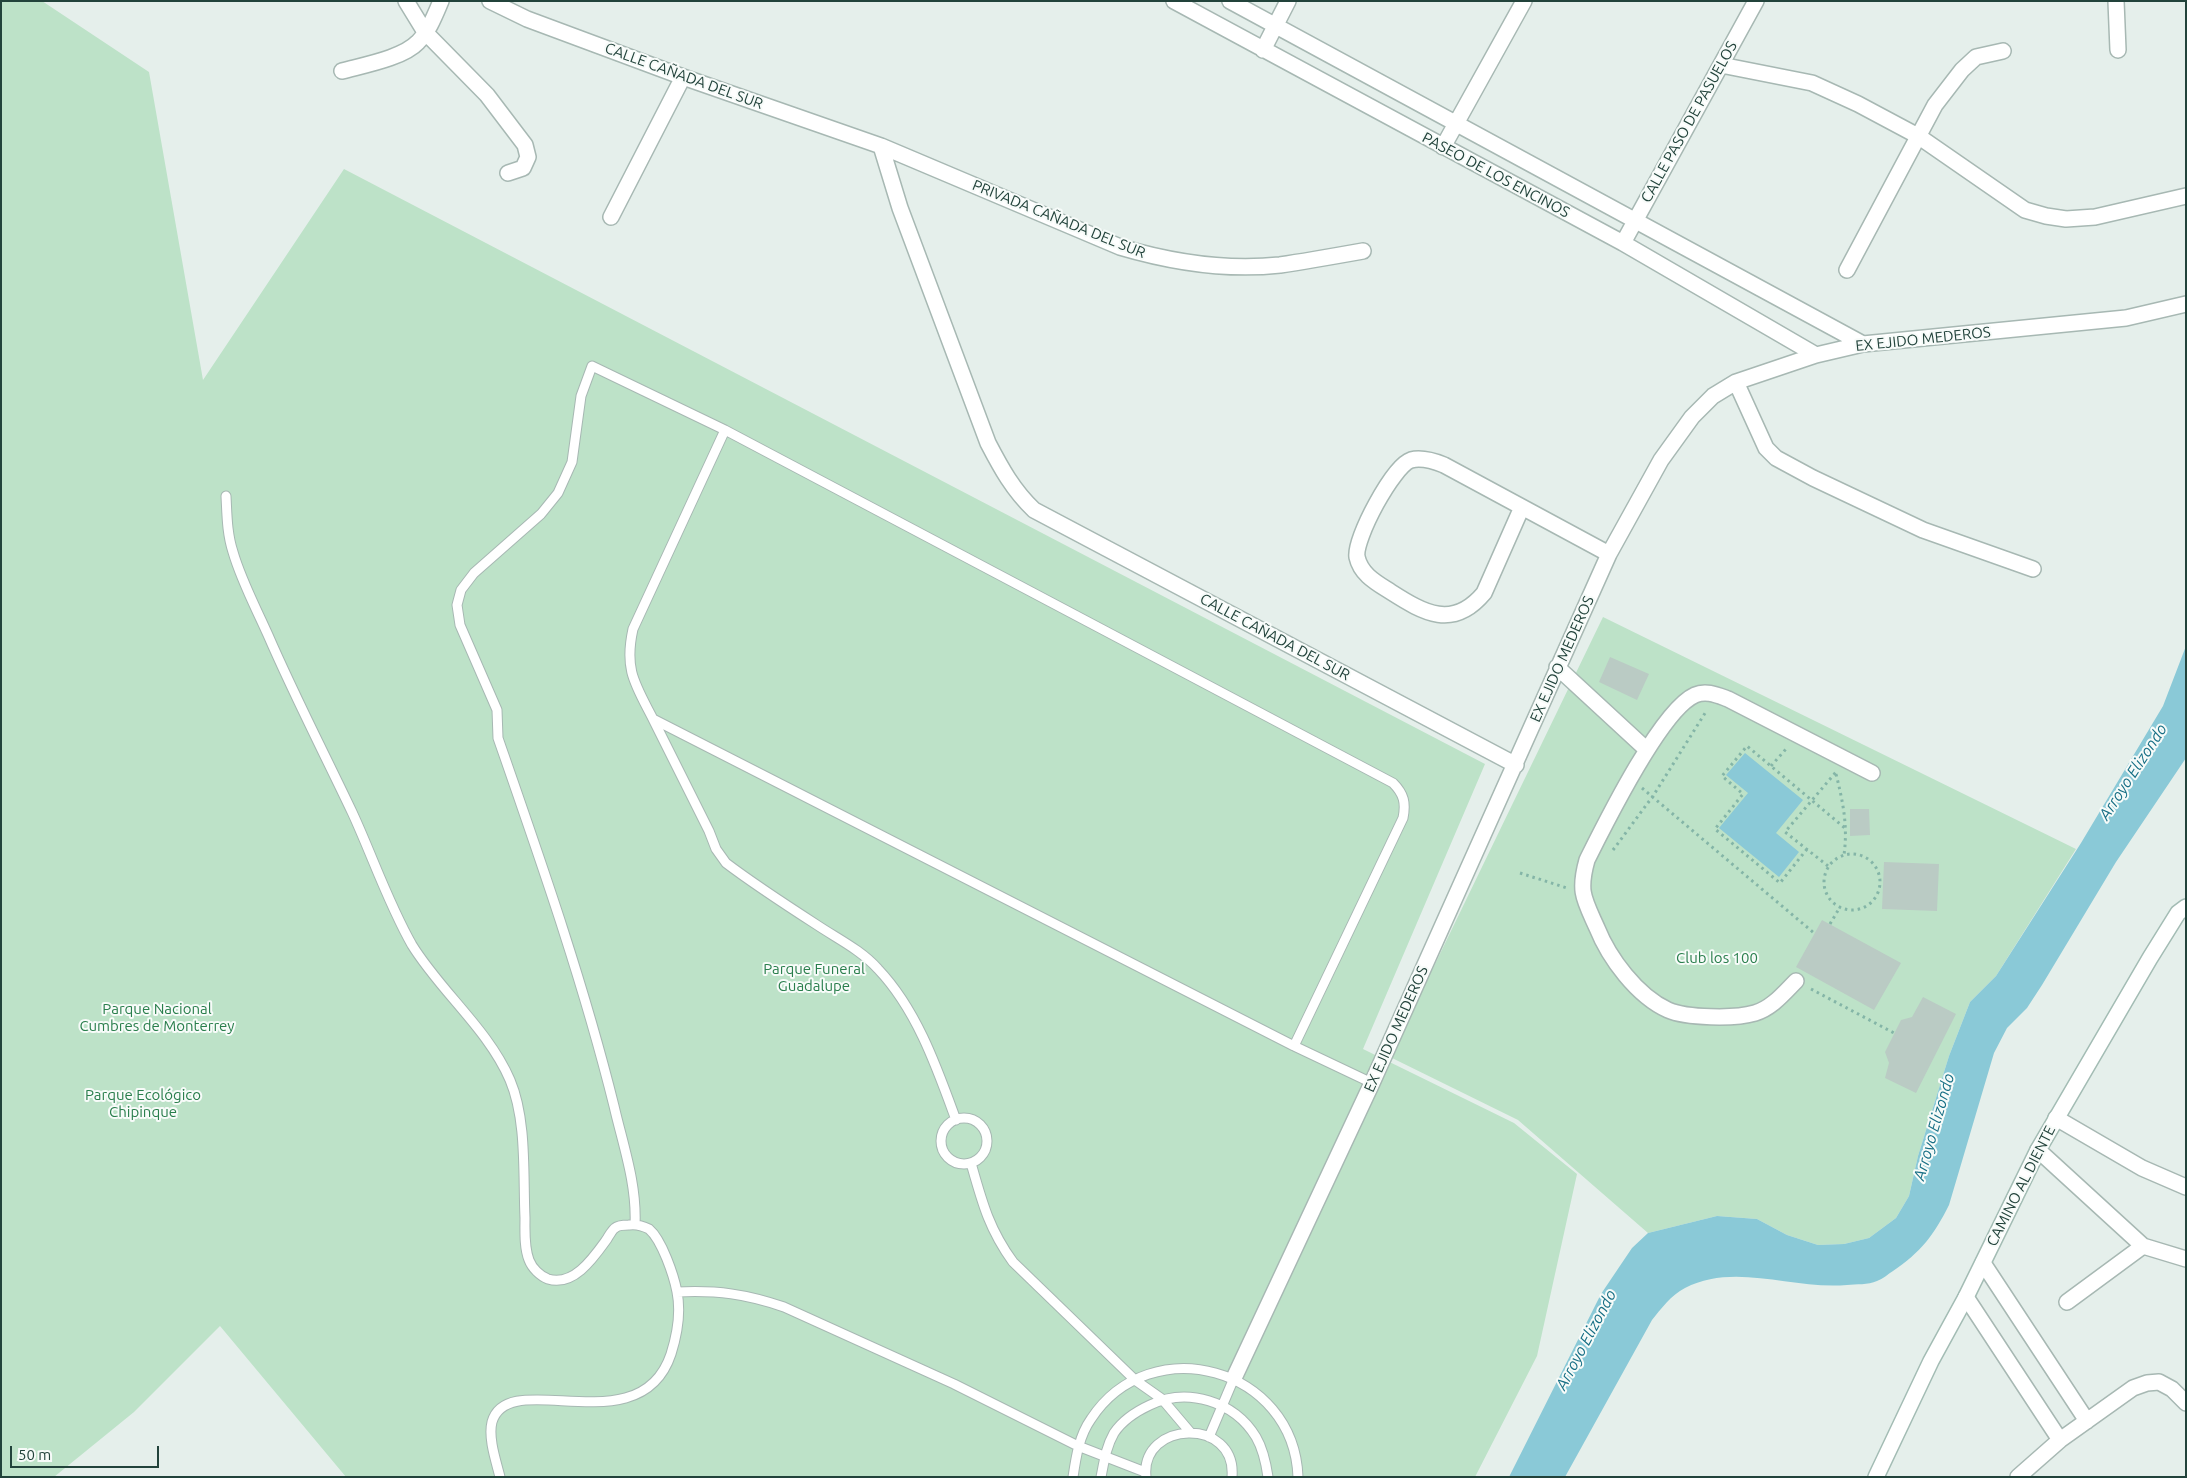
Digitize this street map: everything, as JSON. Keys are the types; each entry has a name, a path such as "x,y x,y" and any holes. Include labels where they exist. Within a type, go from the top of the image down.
{"street":[{"path":"406,1 425,32 487,96 525,145 528,157 523,168 508,173"},
{"path":"342,71 392,58 418,43 434,18 441,1"},
{"name":"CALLE CAÑADA DEL SUR","path":"490,1 528,18 683,77 880,146 900,208 988,443 1017,494 1034,510 1516,764"},
{"name":"PASEO DE LOS ENCINOS","path":"1174,1 1623,243 1816,355"},
{"name":"PASEO DE LOS ENCINOS","path":"1230,1 1863,344"},
{"path":"1263,50 1288,1"},
{"path":"1444,147 1524,1"},
{"name":"CALLE PASO DE PASUELOS","path":"1623,243 1756,1"},
{"path":"2116,1 2118,50"},
{"path":"1847,270 1935,105 1962,70 1976,57 2002,51"},
{"path":"1721,65 1812,83 1858,104 1918,136 2025,210 2046,216 2066,219 2095,217 2186,196"},
{"path":"611,217 683,77"},
{"name":"PRIVADA CAÑADA DEL SUR","path":"880,146 1120,247 1156,258 1201,264 1278,265 1363,251"},
{"name":"EX EJIDO MEDEROS","path":"1234,1378 1372,1083 1516,764 1557,666 1609,554 1661,460 1692,417 1713,396 1736,382 1816,355 1863,344 2126,318 2186,304"},
{"path":"1736,382 1766,448 1776,458 1805,474 1923,530 2033,569"},
{"path":"1522,507 1484,593 1475,604 1454,614 1436,614 1419,610 1367,576 1357,556 1359,540 1386,485 1403,464 1420,459 1444,465 1522,507 1609,554"},
{"path":"1557,666 1647,750"},
{"path":"1796,981 1776,1001 1755,1013 1725,1017 1702,1016 1668,1010 1636,988 1604,945 1582,892 1582,876 1587,860 1630,778 1647,750 1676,708 1697,694 1714,694 1750,709 1872,773"},
{"name":"CAMINO AL DIENTE","path":"1876,1477 1931,1361 1966,1297 2038,1150 2150,958 2178,914 2186,906"},
{"path":"2056,1118 2142,1168 2186,1187"},
{"path":"2038,1150 2143,1246 2186,1259"},
{"path":"2067,1302 2143,1246"},
{"path":"1983,1263 2087,1421"},
{"path":"1966,1297 2060,1440"},
{"path":"2018,1477 2060,1440 2132,1388 2147,1383 2159,1382 2172,1389 2186,1403"}],"lane":[{"path":"635,1224 636,1200 605,1071 558,910 498,738 497,710 460,625 457,605 461,590 474,573 542,514 558,493 572,462 580,396 592,366 726,430 1393,783 1401,791 1404,798 1404,818 1294,1046"},
{"path":"726,430 633,629 629,648 629,666 634,684 709,831 716,849 726,863 856,950 878,968 910,1012 936,1067 956,1120"},
{"path":"226,496 232,550 243,579 294,694 364,836 398,918 428,969 495,1052 510,1080 516,1100 520,1128 526,1241 529,1262 538,1273 549,1279 567,1280 577,1274 604,1243 614,1228 624,1224 635,1224 648,1230 658,1242 667,1259 678,1292 677,1328 672,1350 660,1376 649,1387 621,1401 603,1403 524,1399 509,1404 497,1413 492,1423 492,1438 500,1477"},
{"path":"653,719 1294,1046 1372,1083"},
{"path":"956,1120 972,1120 984,1130 986,1146 983,1154 970,1163 963,1164 951,1160 942,1147 943,1132 956,1120"},
{"path":"970,1163 988,1220 998,1241 1013,1262 1134,1380 1162,1399 1190,1432"},
{"path":"678,1292 734,1293 784,1307 954,1384 1078,1446 1146,1475 1150,1456 1159,1443 1174,1435 1190,1432 1209,1437 1221,1446 1228,1458 1232,1477"},
{"path":"1073,1477 1078,1446 1090,1420 1110,1396 1134,1380 1167,1369 1201,1368 1234,1378 1263,1398 1285,1425 1297,1458 1298,1477"},
{"path":"1209,1437 1234,1378"},
{"path":"1101,1477 1104,1457 1115,1432 1136,1412 1162,1399 1182,1396 1203,1399 1222,1406 1241,1419 1256,1437 1265,1458 1268,1477"}],"path":[{"path":"1611,852 1653,796 1707,709"},
{"path":"1807,849 1780,883 1715,829 1743,794 1722,776 1747,746 1846,829"},
{"path":"1771,766 1787,748 1795,752"},
{"path":"1828,768 1836,772"},
{"path":"1828,866 1785,832 1836,772"},
{"path":"1836,772 1845,810 1844,855"},
{"path":"1630,778 1814,933"},
{"path":"1844,855 1862,856 1870,860 1876,867 1880,884 1873,900 1866,906 1850,910 1840,907 1832,902 1824,885 1824,875 1828,866 1835,859 1844,855"},
{"path":"1520,873 1582,892"},
{"path":"1830,924 1840,907"},
{"path":"1796,981 1894,1033"}],"green space":[{"name":"Parque Funeral Guadalupe","path":"1,1 42,1 149,72 203,380 344,169 1485,764 1363,1049 1514,1123 1577,1174 1537,1356 1475,1477 346,1477 220,1326 134,1412 54,1477 1,1477"},
{"name":"Club los 100","path":"1603,617 2076,849 1996,976 1970,1002 1949,1056 1918,1156 1909,1196 1896,1218 1869,1238 1844,1244 1818,1245 1787,1235 1757,1219 1717,1216 1648,1233 1518,1120 1390,1057"}],"water":[{"name":"Arroyo Elizondo","path":"2186,646 2186,758 2116,862 2027,1008 2007,1028 1994,1053 1949,1205 1926,1242 1903,1264 1881,1279 1870,1283 1827,1285 1744,1277 1724,1277 1704,1281 1685,1288 1671,1298 1652,1320 1565,1477 1509,1477 1601,1294 1632,1248 1648,1233 1717,1216 1757,1219 1787,1235 1818,1245 1844,1244 1869,1238 1896,1218 1909,1196 1918,1156 1949,1056 1970,1002 1996,976 2081,843 2163,706"},
{"path":"1745,753 1803,800 1776,833 1799,852 1779,877 1719,828 1748,793 1726,775"}],"building":[{"path":"1610,657 1649,674 1637,700 1599,682"},
{"path":"1850,809 1869,809 1870,835 1850,836"},
{"path":"1884,862 1939,864 1937,911 1882,909"},
{"path":"1822,920 1901,963 1874,1010 1796,967"},
{"path":"1923,997 1956,1014 1916,1093 1885,1078 1889,1063 1885,1052 1901,1020 1912,1017"}],"park label":[{"name":"Parque Nacional Cumbres de Monterrey","path":"157,1018"},
{"name":"Parque Ecológico Chipinque","path":"143,1104"}]}
